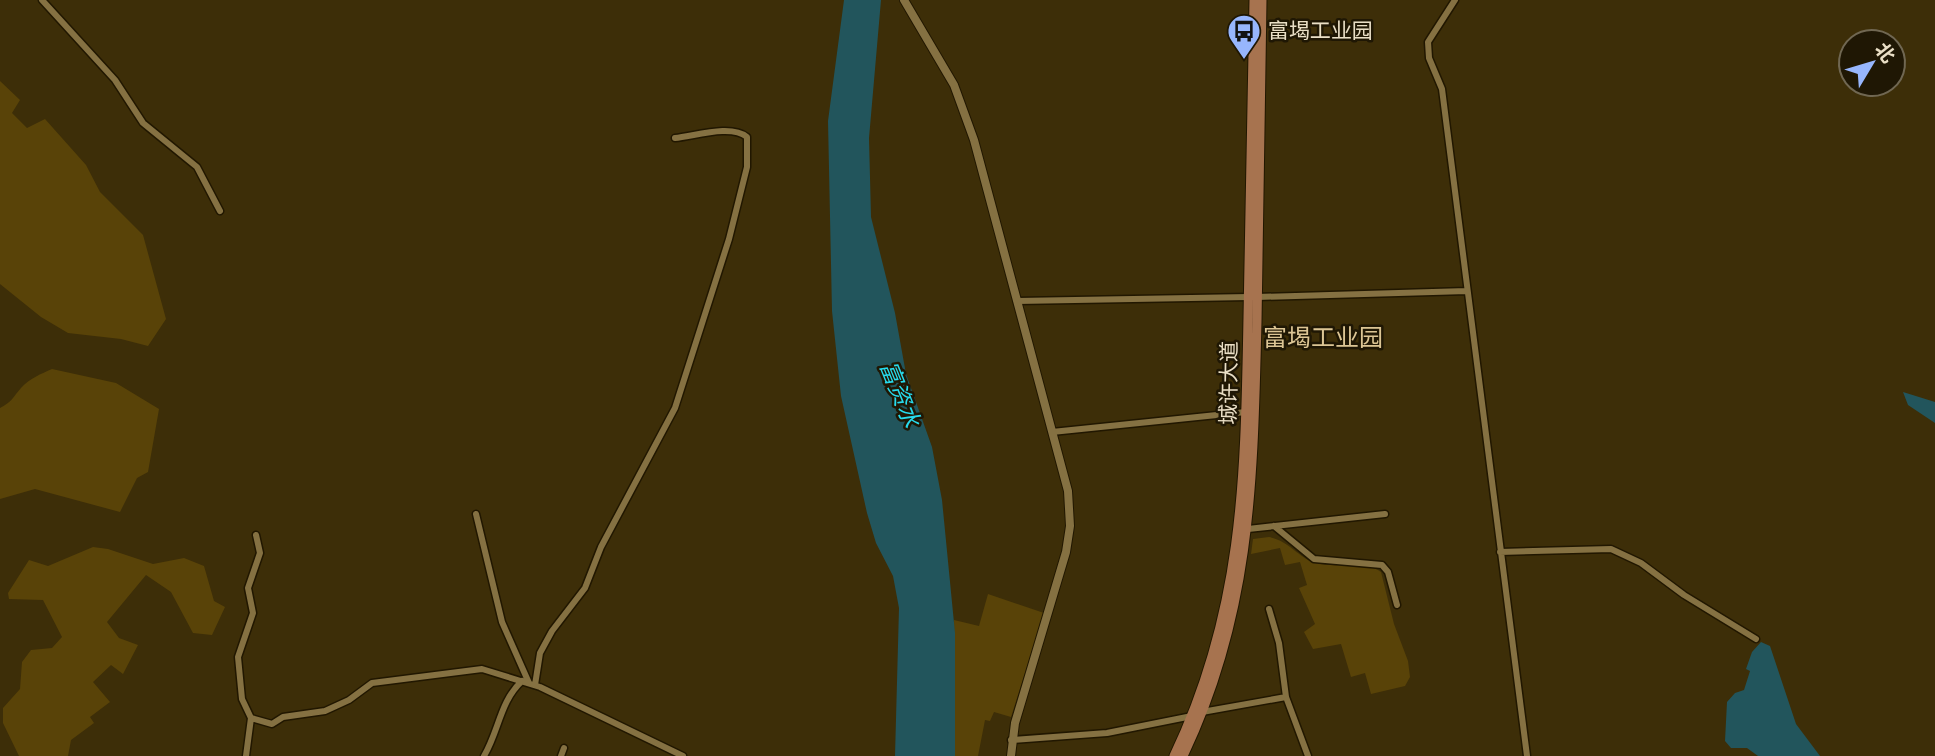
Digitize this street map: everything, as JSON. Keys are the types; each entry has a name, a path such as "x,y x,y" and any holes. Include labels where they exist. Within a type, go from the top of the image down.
{"main road":[{"name":"城许大道","path":"1183,756 1202,712 1230,630 1248,529 1253,478 1254,0"},
{"name":"城许大道","path":"1174,756 1192,716 1214,652 1234,569 1245,477 1262,0"}],"street":[{"path":"42,0 115,80 136,115 197,167 220,211"},
{"path":"905,0 948,74 967,118 1068,491 1069,537 1063,566 1011,740 1011,756"},
{"path":"1455,0 1432,32 1428,47 1441,89 1527,756"},
{"path":"484,756 495,736 507,697 529,683 552,631 585,588 601,547 675,408 729,239 747,167 747,137 740,132 728,132 675,138"},
{"path":"1017,301 1467,291"},
{"path":"1052,432 1246,412"},
{"path":"476,514 502,622 529,683"},
{"path":"1248,529 1385,514"},
{"path":"1274,526 1314,559 1382,565 1388,572 1397,605"},
{"path":"246,756 251,718 242,699 237,657 253,613 248,593 260,552 256,535"},
{"path":"1500,551 1611,549 1641,563 1692,601 1756,639"},
{"path":"1269,609 1279,643 1286,697 1308,756"},
{"path":"251,718 272,724 283,717 325,711 349,700 372,683 482,669 529,683 683,756"},
{"path":"1202,712 1286,697"},
{"path":"1011,740 1107,733 1192,716"},
{"path":"561,756 564,748"}],"shaded area":[{"path":"0,81 20,100 12,113 27,128 45,119 86,165 100,192 143,235 166,319 148,346 121,339 68,333 41,317 0,284"},
{"path":"52,369 116,383 159,409 148,472 137,478 120,512 35,489 0,499 0,408 28,382"},
{"path":"1269,537 1283,542 1316,563 1366,566 1381,572 1394,624 1408,661 1410,677 1405,686 1371,694 1365,673 1351,677 1341,644 1313,649 1304,632 1315,624 1299,588 1307,585 1300,562 1285,565 1280,548 1251,554 1253,539"},
{"path":"93,547 108,549 153,564 184,558 204,566 214,601 225,607 212,635 193,633 171,592 146,575 107,622 119,638 138,645 123,674 111,665 93,682 110,702 90,717 94,723 71,740 68,756 19,756 3,723 3,708 20,689 22,662 31,650 52,648 62,637 43,600 9,599 8,593 29,560 48,566"},
{"path":"988,594 1044,613 1011,717 994,712 990,721 985,720 978,756 955,756 954,620 979,626"}],"water":[{"name":"富资水","path":"844,0 881,0 869,138 871,217 895,313 906,374 932,447 942,500 955,633 955,756 895,756 899,608 893,576 876,543 867,513 841,396 832,311 828,121"},
{"path":"1903,392 1935,402 1935,423 1908,405"},
{"path":"1761,642 1770,646 1796,724 1820,756 1758,756 1747,748 1731,748 1725,741 1727,702 1735,693 1744,690 1750,671 1746,669 1752,652"}],"place":[{"name":"富堨工业园","path":"1244,61"}],"district":[{"name":"富堨工业园","path":"1323,338"}]}
